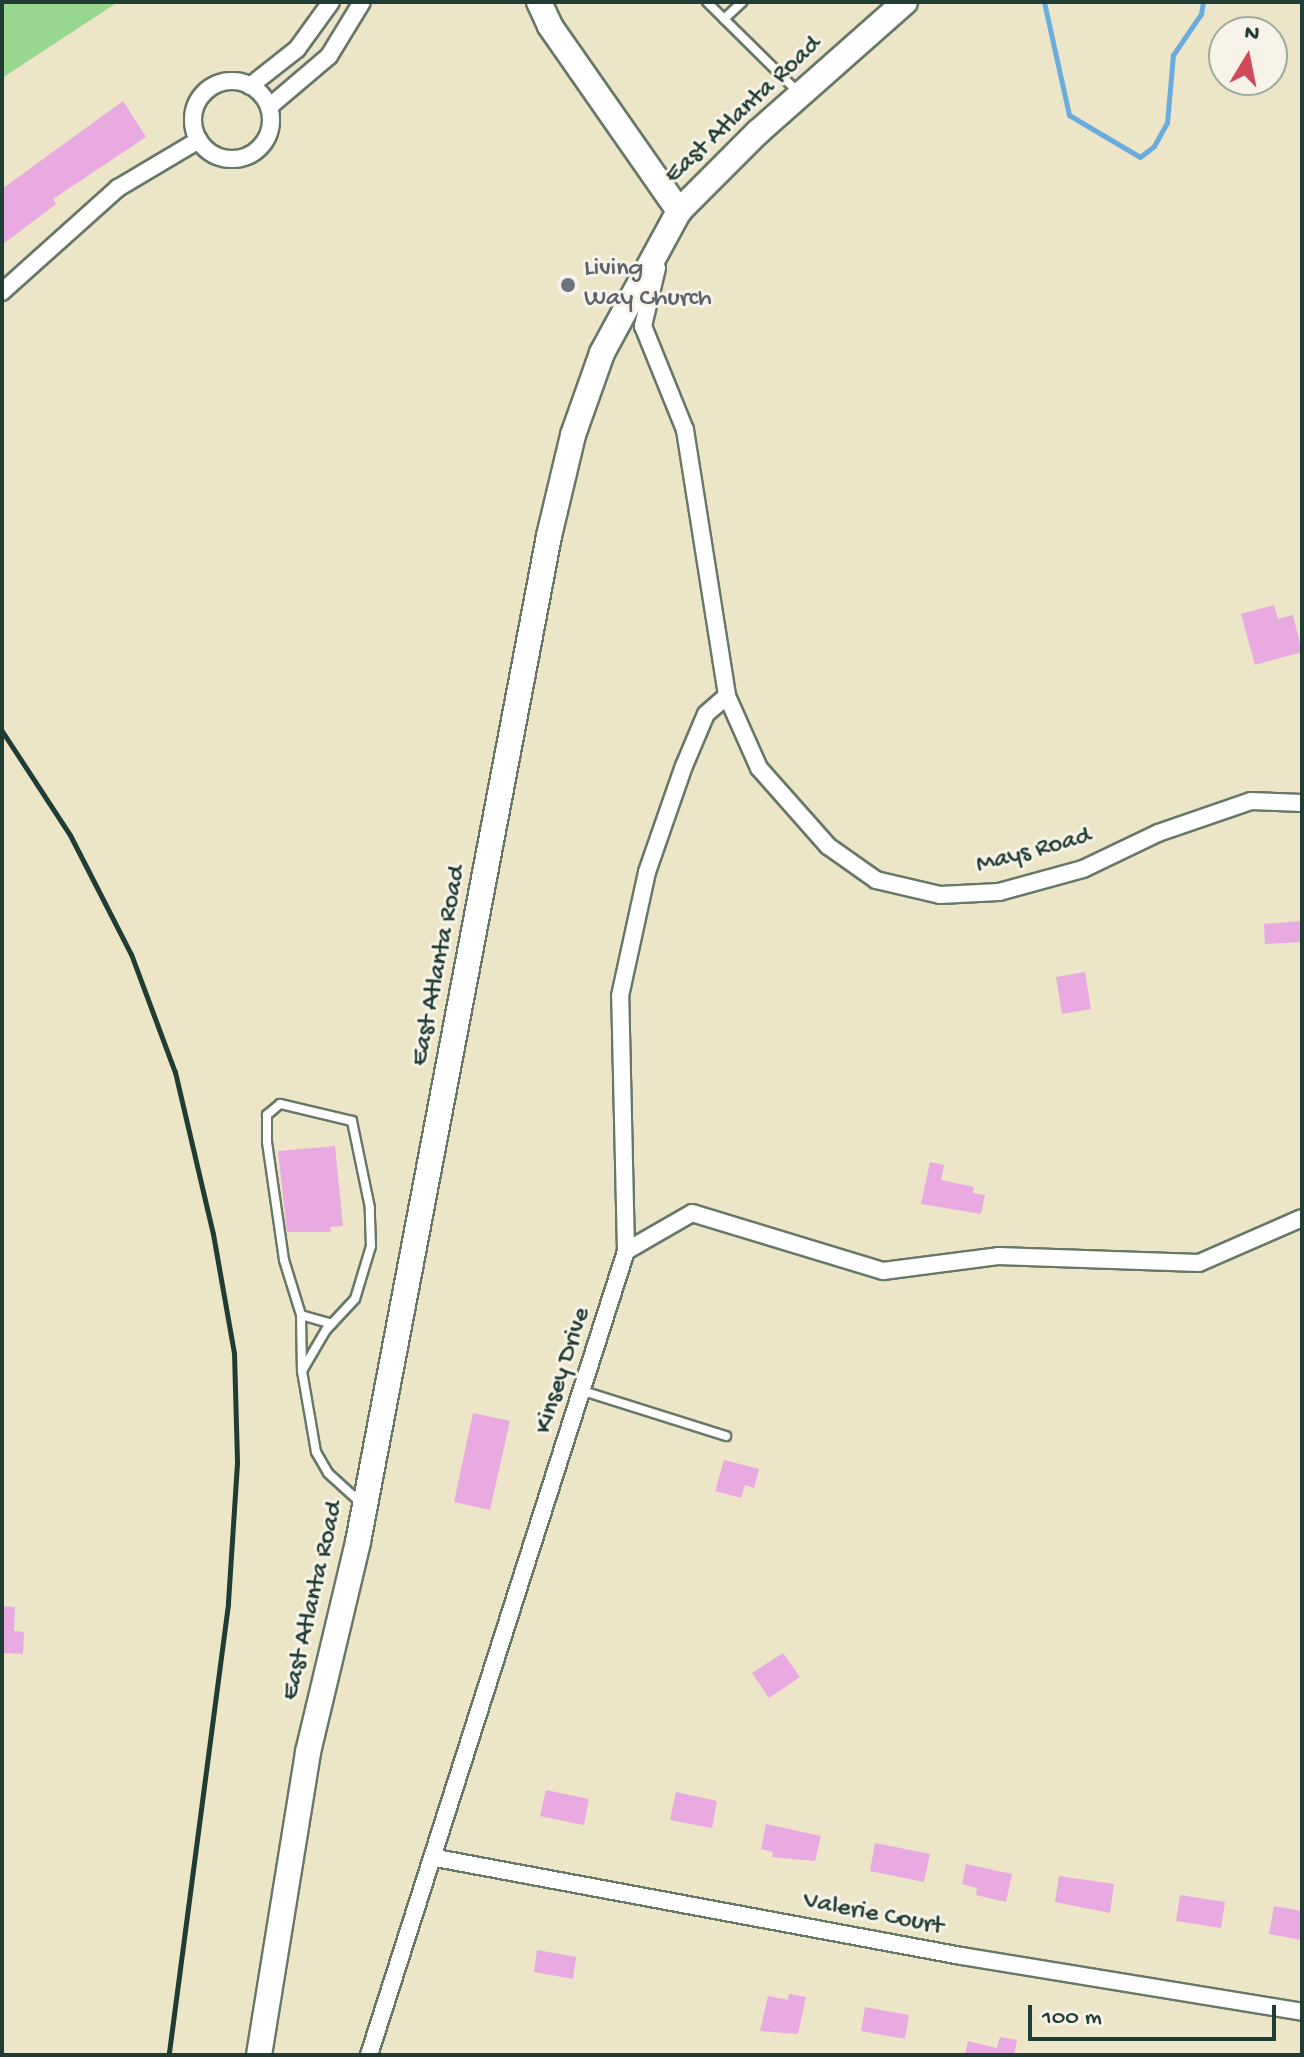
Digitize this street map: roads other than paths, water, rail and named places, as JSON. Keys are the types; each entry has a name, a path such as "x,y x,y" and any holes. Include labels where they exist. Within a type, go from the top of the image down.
{"street":[{"path":"250,86 297,49 331,2"},
{"path":"269,107 329,56 362,2"},
{"path":"539,2 550,26 679,211"},
{"name":"East Atlanta Road","path":"259,2055 308,1752 365,1506 549,536 573,435 602,353 679,211 800,94 905,2"},
{"path":"228,81 250,86 269,107 268,135 248,155 221,157 199,140 193,115 205,92 228,81"},
{"path":"2,292 118,188 199,140"},
{"name":"Mays Road","path":"679,211 653,280 643,326 685,430 727,696 759,768 828,846 876,880 940,895 999,892 1083,869 1158,833 1251,801 1302,803"},
{"name":"Kinsey Drive","path":"369,2055 436,1858 452,1792 626,1251 620,996 647,872 679,781 706,714 727,696"},
{"path":"626,1251 692,1213 883,1271 998,1256 1199,1263 1302,1218"},
{"name":"Valerie Court","path":"436,1858 961,1956 1302,2012"}],"lane":[{"path":"707,2 800,94"},
{"path":"724,19 742,2"},
{"path":"302,1371 332,1324 355,1299 371,1246 358,1135 352,1121 280,1104 267,1115 267,1142 284,1260 301,1315 302,1371 316,1452 328,1473 365,1506"},
{"path":"301,1315 332,1324"},
{"path":"583,1391 726,1436"}],"waterway":[{"path":"1044,2 1069,115 1140,157 1154,146 1167,123 1173,55 1201,14 1203,2"}],"railway":[{"path":"2,731 70,835 131,954 175,1072 213,1234 234,1353 237,1463 228,1604 169,2055"}],"place":[{"name":"Living Way Church","path":"568,285"}]}
